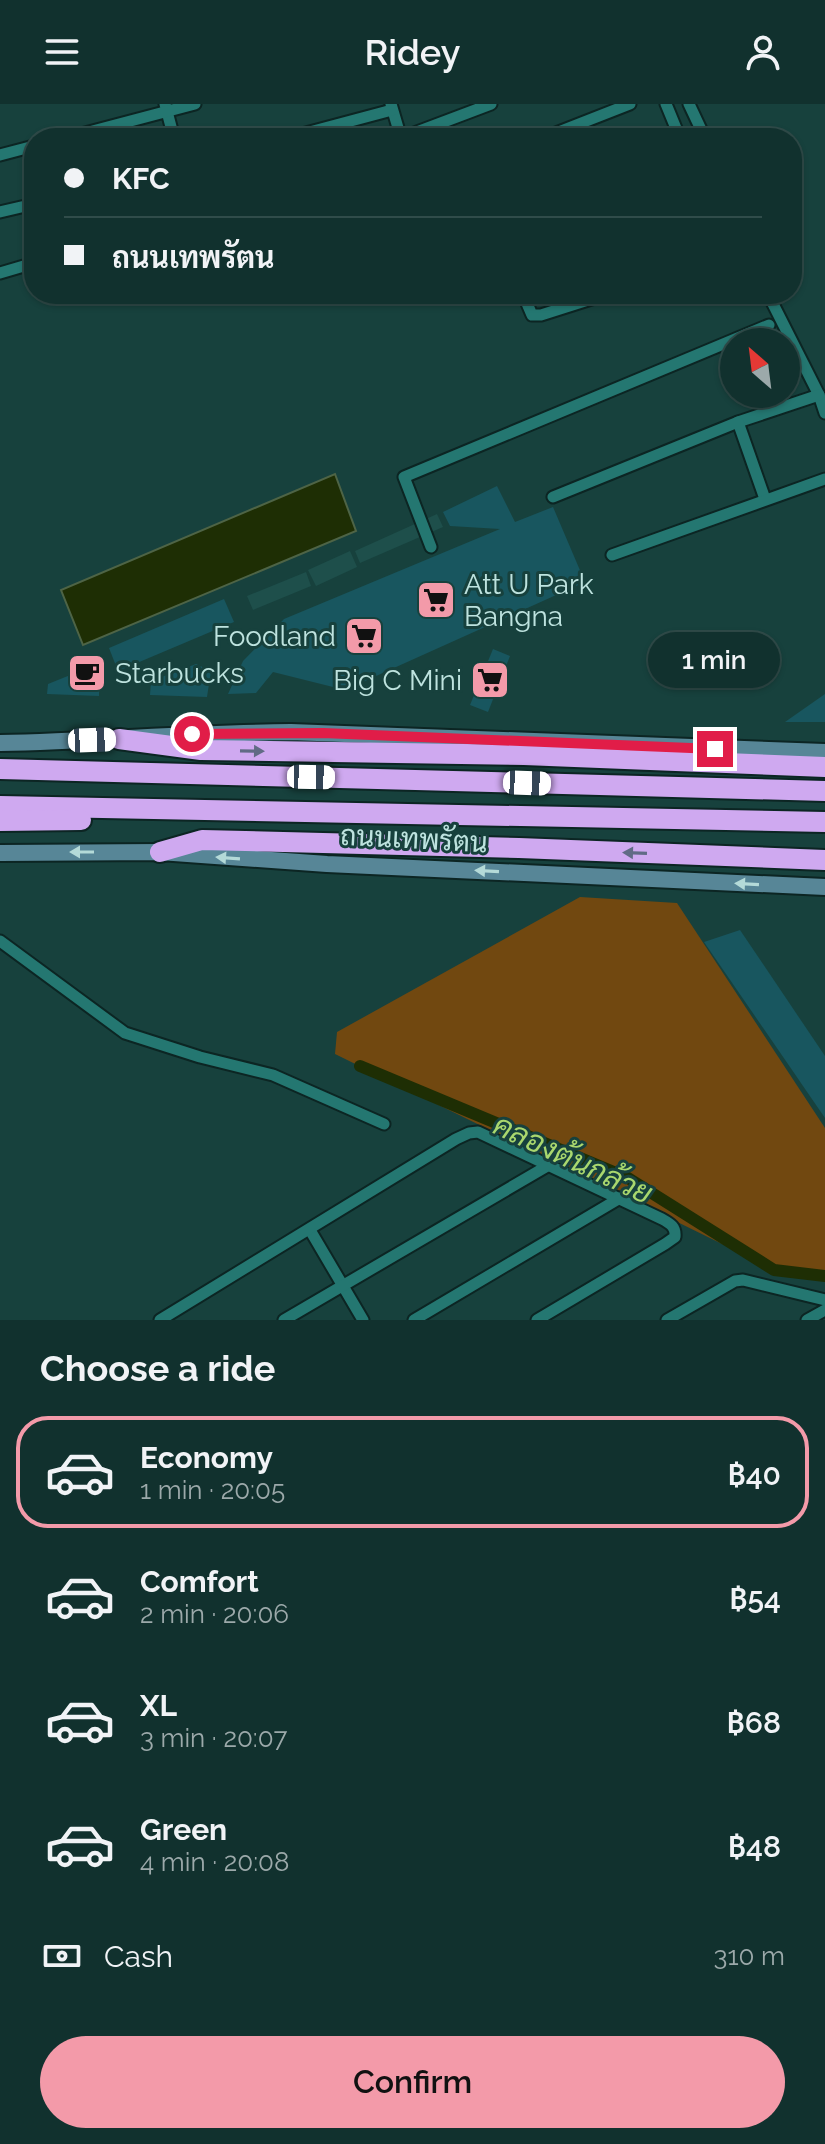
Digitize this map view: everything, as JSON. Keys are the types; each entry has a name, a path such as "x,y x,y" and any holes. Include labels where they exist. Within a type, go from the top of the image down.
{"highway":[{"path":"119,739 201,750 524,755 825,767"},
{"path":"94,771 201,750"},
{"name":"ถนนเทพรัตน","path":"0,769 825,791"},
{"path":"0,783 825,798"},
{"path":"0,806 825,822"},
{"name":"ถนนเทพรัตน","path":"0,821 200,830 825,833"},
{"path":"160,852 200,830 519,848 825,860"}],"main road":[{"path":"0,743 216,732 291,732 825,752"},
{"name":"ถนนเทพรัตน","path":"0,853 160,852 327,864 825,887"}],"street":[{"path":"99,128 166,108 195,104"},
{"path":"451,104 461,116"},
{"path":"428,128 490,104"},
{"path":"569,128 630,104"},
{"path":"666,104 676,128"},
{"path":"321,128 392,107 398,128"},
{"path":"672,117 690,107 700,128"},
{"path":"166,108 171,128"},
{"path":"0,155 24,149"},
{"path":"0,212 24,206"},
{"path":"0,273 24,266"},
{"path":"527,304 532,315 576,304"},
{"path":"773,304 825,413"},
{"path":"431,547 404,477 769,325"},
{"path":"553,497 738,422 819,395"},
{"path":"738,422 765,499"},
{"path":"612,555 825,479"},
{"path":"0,941 125,1033 200,1057 273,1075 384,1124"},
{"path":"160,1320 469,1133 478,1132 672,1224 676,1231 675,1237 537,1320"},
{"path":"284,1320 549,1165"},
{"path":"414,1320 620,1198"},
{"path":"310,1230 363,1320"},
{"path":"667,1320 735,1281 743,1280 825,1300"},
{"path":"807,1320 825,1310"}],"shaded area":[{"path":"335,474 356,531 83,645 61,590"},
{"path":"437,514 443,527 360,563 355,551"},
{"path":"350,551 357,567 316,586 308,570"},
{"path":"306,572 311,586 253,610 247,596"},
{"path":"580,897 677,903 825,1128 825,1276 775,1270 335,1054 337,1032"}],"building":[{"name":"Att U Park Bangna","path":"497,486 515,522 553,507 585,582 345,690 273,672 256,693 228,694 243,661 284,619 500,529 450,526 443,512"},
{"path":"224,599 234,622 118,671 109,648"},
{"name":"Big C Mini","path":"493,649 510,656 488,712 470,705"},
{"name":"Starbucks","path":"100,663 99,696 47,694 48,684"},
{"path":"196,664 211,671 207,697 150,695 151,681"},
{"path":"825,694 825,722 785,722"},
{"path":"740,930 825,1056 825,1118 704,942"}],"waterway":[{"name":"คลองต้นกล้วย","path":"360,1066 628,1178 774,1270 825,1276"}],"place":[{"name":"Att U Park Bangna","path":"436,600"},
{"name":"Foodland","path":"364,636"},
{"name":"Starbucks","path":"87,673"},
{"name":"Big C Mini","path":"490,680"}],"route":[{"path":"192,734 291,732 715,749"}]}
